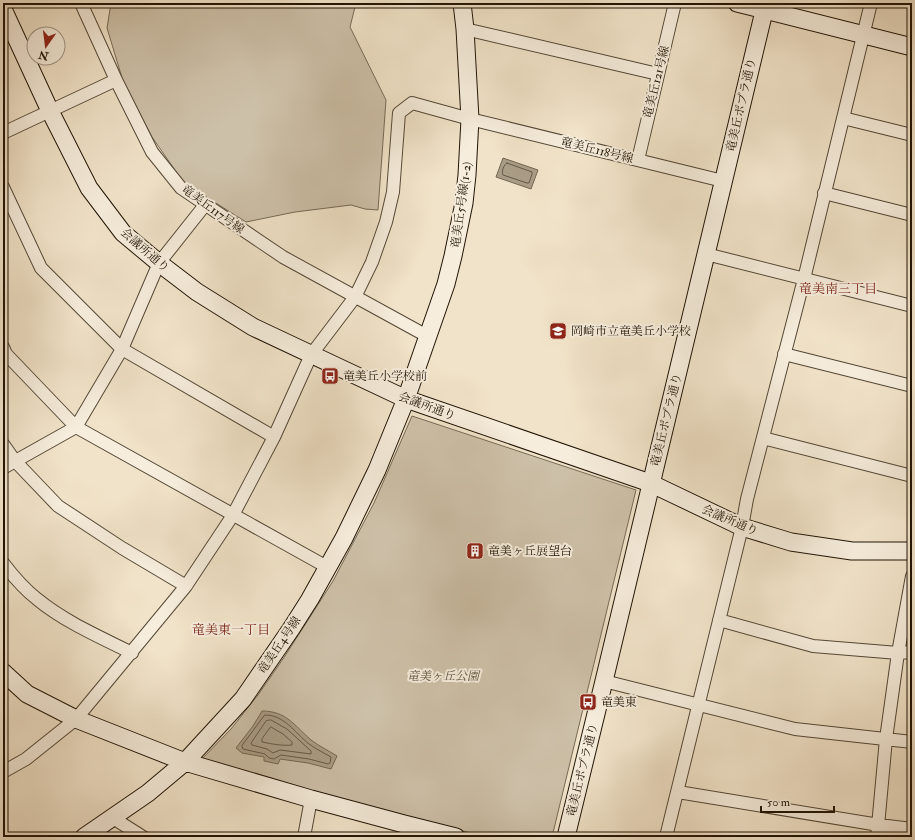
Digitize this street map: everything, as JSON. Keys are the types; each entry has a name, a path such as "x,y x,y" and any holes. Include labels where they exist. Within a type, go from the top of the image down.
{"street":[{"name":"竜美丘117号線","path":"81,3 116,80 152,152 181,188 283,257 427,336"},
{"name":"竜美丘5号線(1-2)","path":"406,399 446,284 459,228 467,174 470,119 465,29 462,3"},
{"name":"竜美丘121号線","path":"638,160 675,3"},
{"path":"737,3 765,6 863,35 912,47"},
{"path":"666,837 742,527 747,499 804,279 871,3"},
{"name":"竜美丘ポプラ通り","path":"566,837 765,6"},
{"name":"会議所通り","path":"3,9 50,111 89,188 123,233 197,292 253,327 406,399 650,483 742,527 791,542 852,551 912,551"},
{"path":"465,29 658,74"},
{"path":"3,133 116,80"},
{"name":"竜美丘118号線","path":"354,297 372,262 388,215 392,192 399,113 412,103 470,119 723,181"},
{"path":"843,118 912,135"},
{"path":"3,186 41,268 122,349 274,437"},
{"path":"824,193 912,215"},
{"path":"3,468 76,427 122,349 159,263 205,205"},
{"path":"706,254 912,306"},
{"path":"3,772 26,759 76,719 186,586 233,515 274,437 312,355 354,297"},
{"path":"3,347 6,354 76,427 327,567"},
{"path":"784,354 912,386"},
{"name":"竜美丘4号線","path":"84,837 148,794 185,762 243,698 291,629 344,538 377,470 406,399"},
{"path":"763,438 912,476"},
{"path":"3,444 15,461 58,506 122,548 186,586"},
{"path":"3,563 14,578 37,599 69,621 132,653"},
{"path":"878,831 886,739 898,653 912,576"},
{"path":"719,620 813,646 898,653 912,652"},
{"path":"3,672 27,694 76,719 185,762 311,799 456,837"},
{"path":"604,681 795,730 912,742"},
{"path":"678,792 878,831 912,829"},
{"path":"304,837 311,799"},
{"path":"113,818 143,837"}],"green space":[{"path":"111,3 356,3 350,27 386,100 378,210 365,209 351,205 295,212 246,222 184,183 152,137 123,81 107,28"},
{"name":"竜美ヶ丘公園","path":"412,416 636,490 552,837 489,837 200,761 231,729 258,695 333,581 374,503"}],"water":[{"path":"503,158 538,170 531,189 496,177"},
{"path":"262,711 277,713 284,716 311,740 337,756 331,769 308,763 280,759 278,764 264,761 264,757 242,753 236,748 253,726"}],"place":[{"name":"岡崎市立竜美丘小学校","path":"558,331"},
{"name":"竜美丘小学校前","path":"330,376"},
{"name":"竜美ヶ丘展望台","path":"475,551"},
{"name":"竜美東","path":"588,702"}],"district":[{"name":"竜美南三丁目","path":"838,288"},
{"name":"竜美東一丁目","path":"231,629"}]}
